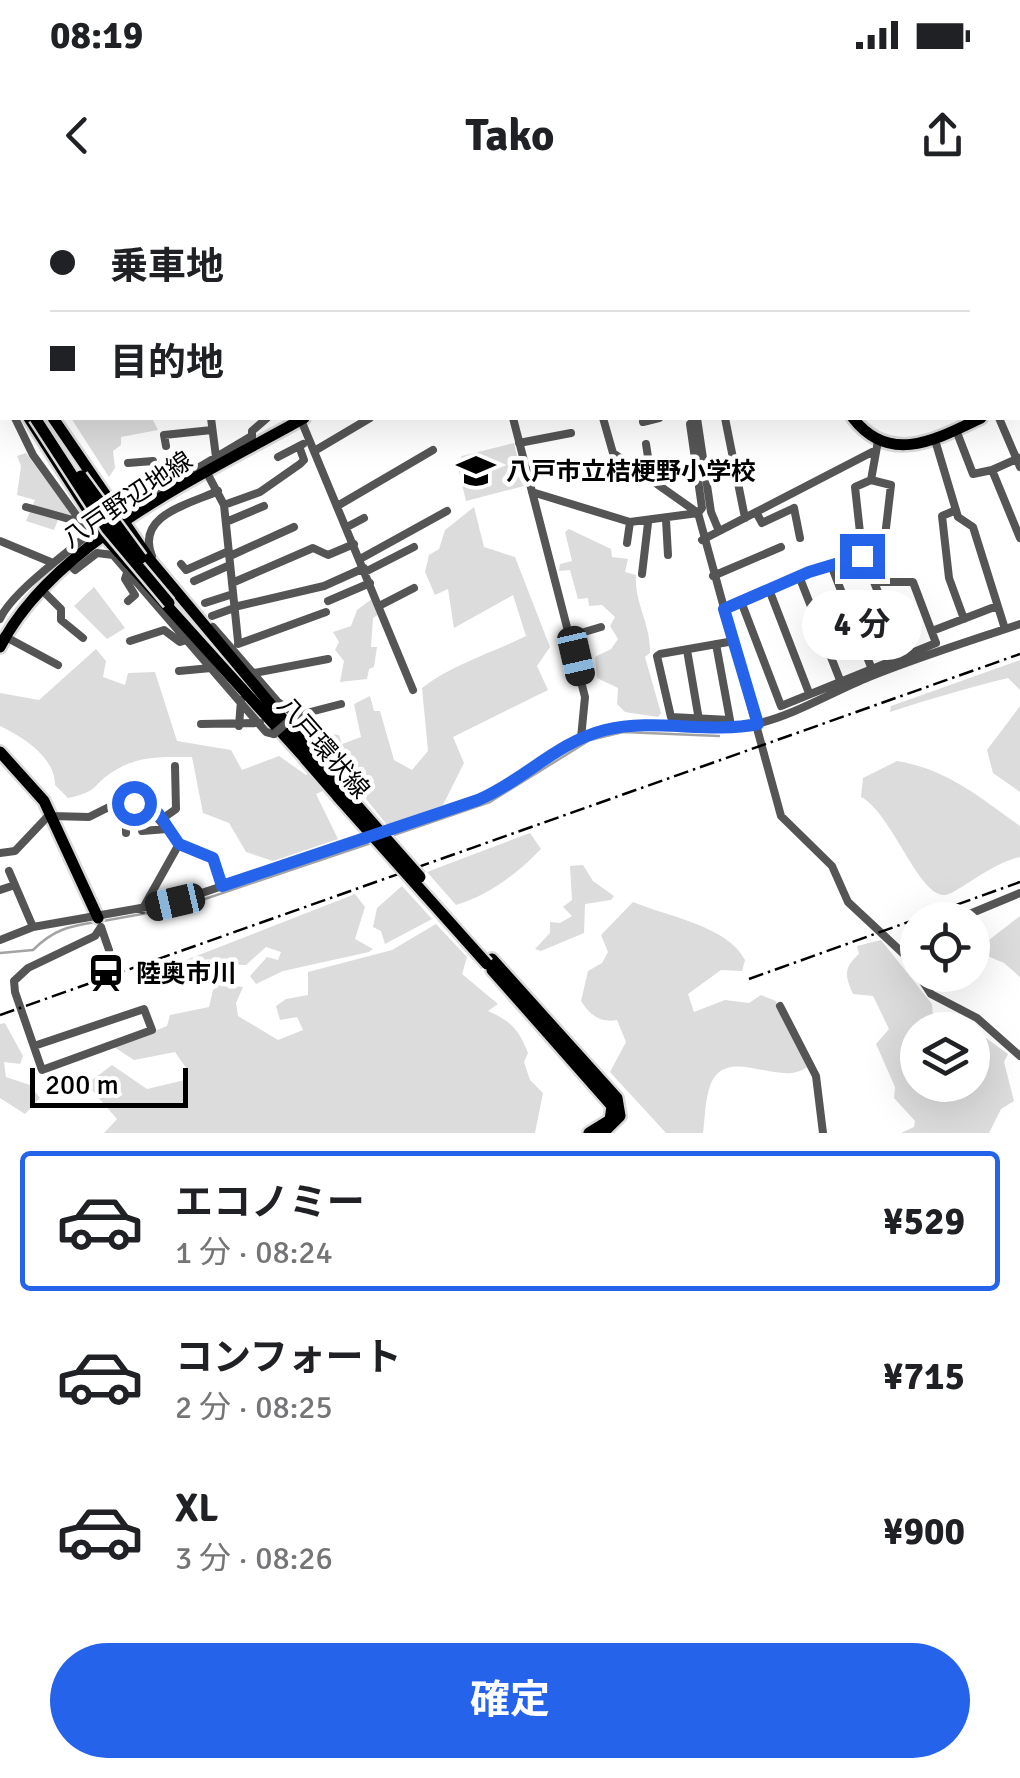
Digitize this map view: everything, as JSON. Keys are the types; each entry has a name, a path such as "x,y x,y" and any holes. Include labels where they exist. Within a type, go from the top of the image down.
{"main road":[{"path":"33,420 105,537 310,764"},
{"name":"八戸環状線","path":"33,420 108,529 324,768 342,796"},
{"name":"八戸環状線","path":"45,420 114,524 172,601 310,764 617,1098 620,1116 603,1133"},
{"path":"57,420 124,525 324,768"},
{"name":"八戸野辺地線","path":"2,632 41,589 105,537 253,441 298,420"},
{"path":"855,420 877,446 909,446 935,440 977,420"},
{"path":"0,752 28,778 52,815 100,923"},
{"name":"八戸環状線","path":"490,962 612,1106 610,1120 590,1133"}],"street":[{"path":"16,420 33,455 86,524 85,537 25,592 13,598 2,632 58,665"},
{"path":"57,420 114,503 134,506 216,457 253,441 266,420"},
{"path":"210,420 216,457"},
{"path":"303,420 412,690"},
{"path":"316,450 367,420"},
{"path":"513,420 585,697 581,738"},
{"path":"604,420 613,453 698,513 702,540 758,724 781,816 832,866 848,902 900,950"},
{"path":"643,422 651,420"},
{"path":"692,420 711,512 719,531"},
{"path":"532,492 630,522 698,513 702,508 692,420"},
{"path":"725,420 745,518"},
{"path":"956,430 974,474 992,470 1019,461 1000,420"},
{"path":"166,446 164,435 212,430"},
{"path":"519,443 571,433"},
{"path":"278,457 311,439"},
{"path":"935,440 958,517 974,527 1005,629"},
{"path":"642,474 650,470 646,444"},
{"path":"224,505 260,492 300,464 304,460 299,446"},
{"path":"871,480 877,446"},
{"path":"702,540 877,446"},
{"path":"338,505 433,450"},
{"path":"128,463 153,461 159,491"},
{"path":"526,474 561,467 563,478"},
{"path":"992,470 1020,538"},
{"path":"207,473 224,505 238,655"},
{"path":"886,528 891,486 871,480 855,486 862,556 903,654"},
{"path":"218,491 160,517 150,528 152,556 293,718"},
{"path":"791,494 800,538"},
{"path":"226,522 264,506"},
{"path":"26,507 86,524"},
{"path":"756,512 762,522 794,508"},
{"path":"956,510 942,516 949,578 964,619"},
{"path":"363,566 446,511"},
{"path":"347,527 364,518"},
{"path":"666,520 668,555"},
{"path":"627,543 630,522"},
{"path":"642,574 648,522"},
{"path":"180,564 186,570 229,557 294,527"},
{"path":"0,541 53,564"},
{"path":"232,583 313,548 328,555 354,544"},
{"path":"212,616 324,586 414,546"},
{"path":"713,576 782,547"},
{"path":"69,564 75,570 97,554 113,555 260,723 274,734 293,718 341,704"},
{"path":"724,609 800,576 862,556"},
{"path":"194,581 229,557"},
{"path":"831,565 871,667"},
{"path":"127,574 125,579 135,595 128,601"},
{"path":"800,576 840,680"},
{"path":"742,604 782,706 936,643 912,582 874,582"},
{"path":"328,601 370,583"},
{"path":"379,606 414,588"},
{"path":"41,589 61,609 61,620 83,638"},
{"path":"770,592 810,693"},
{"path":"204,603 233,594"},
{"path":"932,631 997,606"},
{"path":"238,641 326,612"},
{"path":"0,940 34,927 100,923 478,800 581,738 622,727 720,729 758,724 867,677 1020,624"},
{"path":"571,636 600,627"},
{"path":"130,641 164,630 180,642 187,640"},
{"path":"142,638 144,652"},
{"path":"716,644 730,720 671,717 657,660 660,654 686,650 716,644 734,641"},
{"path":"686,650 699,720"},
{"path":"254,673 328,659"},
{"path":"179,671 211,668"},
{"path":"239,726 241,700"},
{"path":"201,724 260,723"},
{"path":"162,819 176,809 175,766"},
{"path":"0,853 15,851 52,815 89,817 110,804 126,802 154,810 179,844 213,858 222,886"},
{"path":"126,802 126,832"},
{"path":"142,831 167,829"},
{"path":"142,910 179,844"},
{"path":"9,872 34,927"},
{"path":"0,890 15,885"},
{"path":"990,905 1020,892"},
{"path":"100,923 109,950"},
{"path":"0,993 14,988 28,968 95,936 100,923"},
{"path":"14,988 42,1070 152,1030 144,1008 34,1046"},
{"path":"930,992 977,1018 1020,1056"},
{"path":"780,1006 816,1076 823,1133"}],"shaded area":[{"path":"72,420 153,420 158,430 121,437 121,445 113,451 115,468 109,477"},
{"path":"514,443 524,486 466,501 457,464 462,456"},
{"path":"26,453 74,518 60,515 54,530 26,521 35,500 17,495 21,466 17,456"},
{"path":"474,507 484,547 515,557 550,647 537,666 548,690 453,737 464,763 443,805 387,825 350,779 316,794 338,839 273,861 246,852 229,823 203,813 192,757 133,762 114,771 91,790 68,798 55,785 44,757 28,742 0,726 0,693 39,700 96,649 106,661 103,677 125,685 128,673 155,672 177,741 231,750 242,770 279,756 306,775 330,762 325,746 332,734 339,735 342,744 361,737 354,704 370,696 374,711 380,711 394,760 412,770 428,751 422,688 459,666 526,636 513,595 454,628 448,589 435,595 425,572 429,555 439,549 445,530"},
{"path":"569,529 611,549 612,557 628,559 625,572 636,575 637,595 650,642 650,653 645,657 661,713 658,717 625,712 617,704 618,688 597,678 595,657 611,649 618,639 610,626 615,617 602,605 589,606 588,598 578,599 570,570 559,571 560,564 572,561 565,532"},
{"path":"94,587 125,628 107,639 74,606"},
{"path":"373,598 379,614 373,618 371,647 377,647 374,667 369,669 367,679 340,682 344,661 335,650 339,642 333,632 351,626 357,610"},
{"path":"1020,660 1020,690 1008,678 890,712 891,706"},
{"path":"1020,706 1020,792 993,773 987,750"},
{"path":"897,761 948,778 1020,826 1020,857 998,865 950,894 934,891 914,868 883,819 861,797 863,778"},
{"path":"530,833 541,849 502,883 468,901 456,905 427,872"},
{"path":"583,865 593,881 614,896 611,900 585,904 584,933 541,951 535,949 550,933 550,922 560,923 572,916 563,907 572,900 570,866"},
{"path":"402,886 432,919 385,944 381,931 373,927 377,908"},
{"path":"355,894 365,907 355,939 373,949 369,952 283,971 256,984 250,976 267,957 278,960 281,952 266,947 246,965 216,964 210,974 189,979 183,970 152,978 150,974"},
{"path":"633,902 711,930 737,948 745,960 742,971 721,970 688,994 694,1012 725,1000 749,1003 761,995 776,1001 807,1067 782,1073 740,1066 718,1073 708,1091 703,1133 666,1133 610,1072 626,1042 617,1020 596,1017 581,1001 588,971 602,963 608,952 601,935"},
{"path":"1020,916 1020,977 990,957 990,939"},
{"path":"436,924 467,957 462,974 498,1004 488,1011 513,1027 525,1045 528,1053 524,1062 530,1080 543,1093 535,1133 104,1133 117,1119 88,1083 112,1065 147,1089 185,1080 186,1068 175,1052 134,1060 114,1047 167,1026 170,1015 209,1007 213,990 220,984 243,987 236,1003 238,1016 278,1040 303,1030 297,1017 280,1020 276,1006 286,999 308,995 308,972 392,950"},
{"path":"881,940 900,964 900,992 922,992 932,1004 933,1012 900,1012 900,1102 990,1102 990,1041 1008,1054 1004,1062 1014,1101 1001,1109 989,1133 901,1133 914,1127 915,1121 894,1098 895,1087 876,1044 889,1029 873,996 853,994 847,977 850,964 859,954 857,946"},
{"path":"5,1023 23,1056 20,1064 4,1062 6,1077 30,1085 40,1098 25,1114 0,1098 0,1024"}],"waterway":[{"path":"391,836 490,802 590,740 623,732 719,736"},
{"path":"103,921 181,907 374,842"},
{"path":"0,953 33,950 62,930 96,922"}],"railway":[{"path":"0,1015 1020,654"},
{"path":"749,979 1020,882"}],"place":[{"name":"八戸市立桔梗野小学校","path":"476,471"},
{"name":"陸奥市川","path":"106,973"}],"route":[{"path":"134,803 158,813 179,844 213,858 222,886 478,800 510,784 565,746 607,730 640,726 720,729 758,724 724,609 809,572 862,556"}]}
